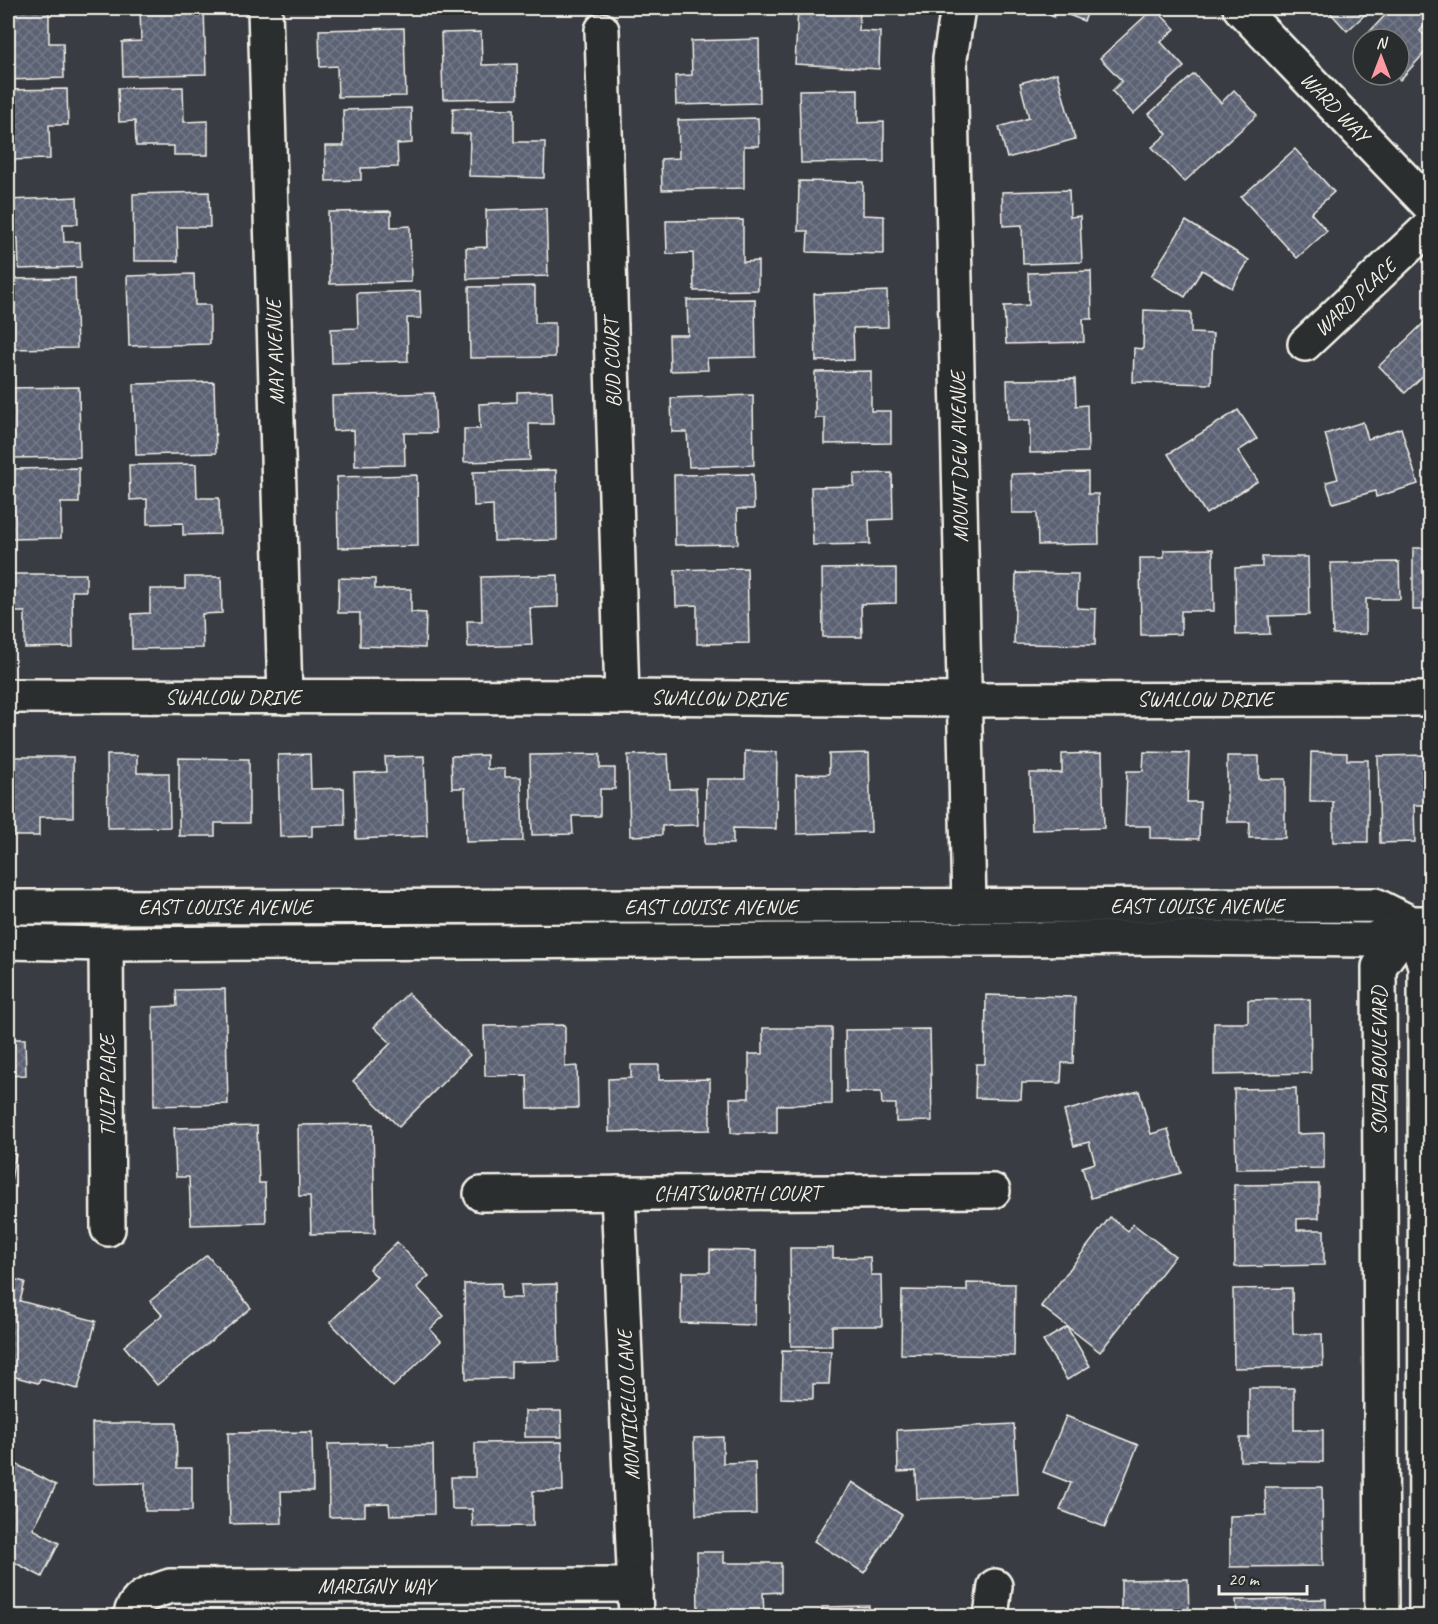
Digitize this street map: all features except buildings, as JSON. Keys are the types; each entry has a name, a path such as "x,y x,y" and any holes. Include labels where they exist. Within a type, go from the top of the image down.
{"street":[{"name":"MAY AVENUE","path":"265,8 285,697"},
{"name":"MOUNT DEW AVENUE","path":"958,8 950,58 969,906"},
{"name":"WARD WAY","path":"1240,8 1431,206"},
{"name":"BUD COURT","path":"602,30 622,697"},
{"name":"WARD PLACE","path":"1305,344 1431,226"},
{"name":"SWALLOW DRIVE","path":"8,696 964,700 1431,699"},
{"name":"EAST LOUISE AVENUE","path":"8,907 1375,905 1421,923"},
{"name":"EAST LOUISE AVENUE","path":"8,942 106,944 1142,938 1372,940 1421,923"},
{"path":"1421,923 1425,966 1428,1453 1426,1617"},
{"name":"SOUZA BOULEVARD","path":"1382,1617 1379,967 1421,923"},
{"name":"TULIP PLACE","path":"106,944 108,1229"},
{"name":"CHATSWORTH COURT","path":"481,1194 993,1191"},
{"name":"MONTICELLO LANE","path":"618,1193 636,1601"},
{"name":"MARIGNY WAY","path":"130,1617 133,1607 144,1595 170,1586 636,1601"}]}
